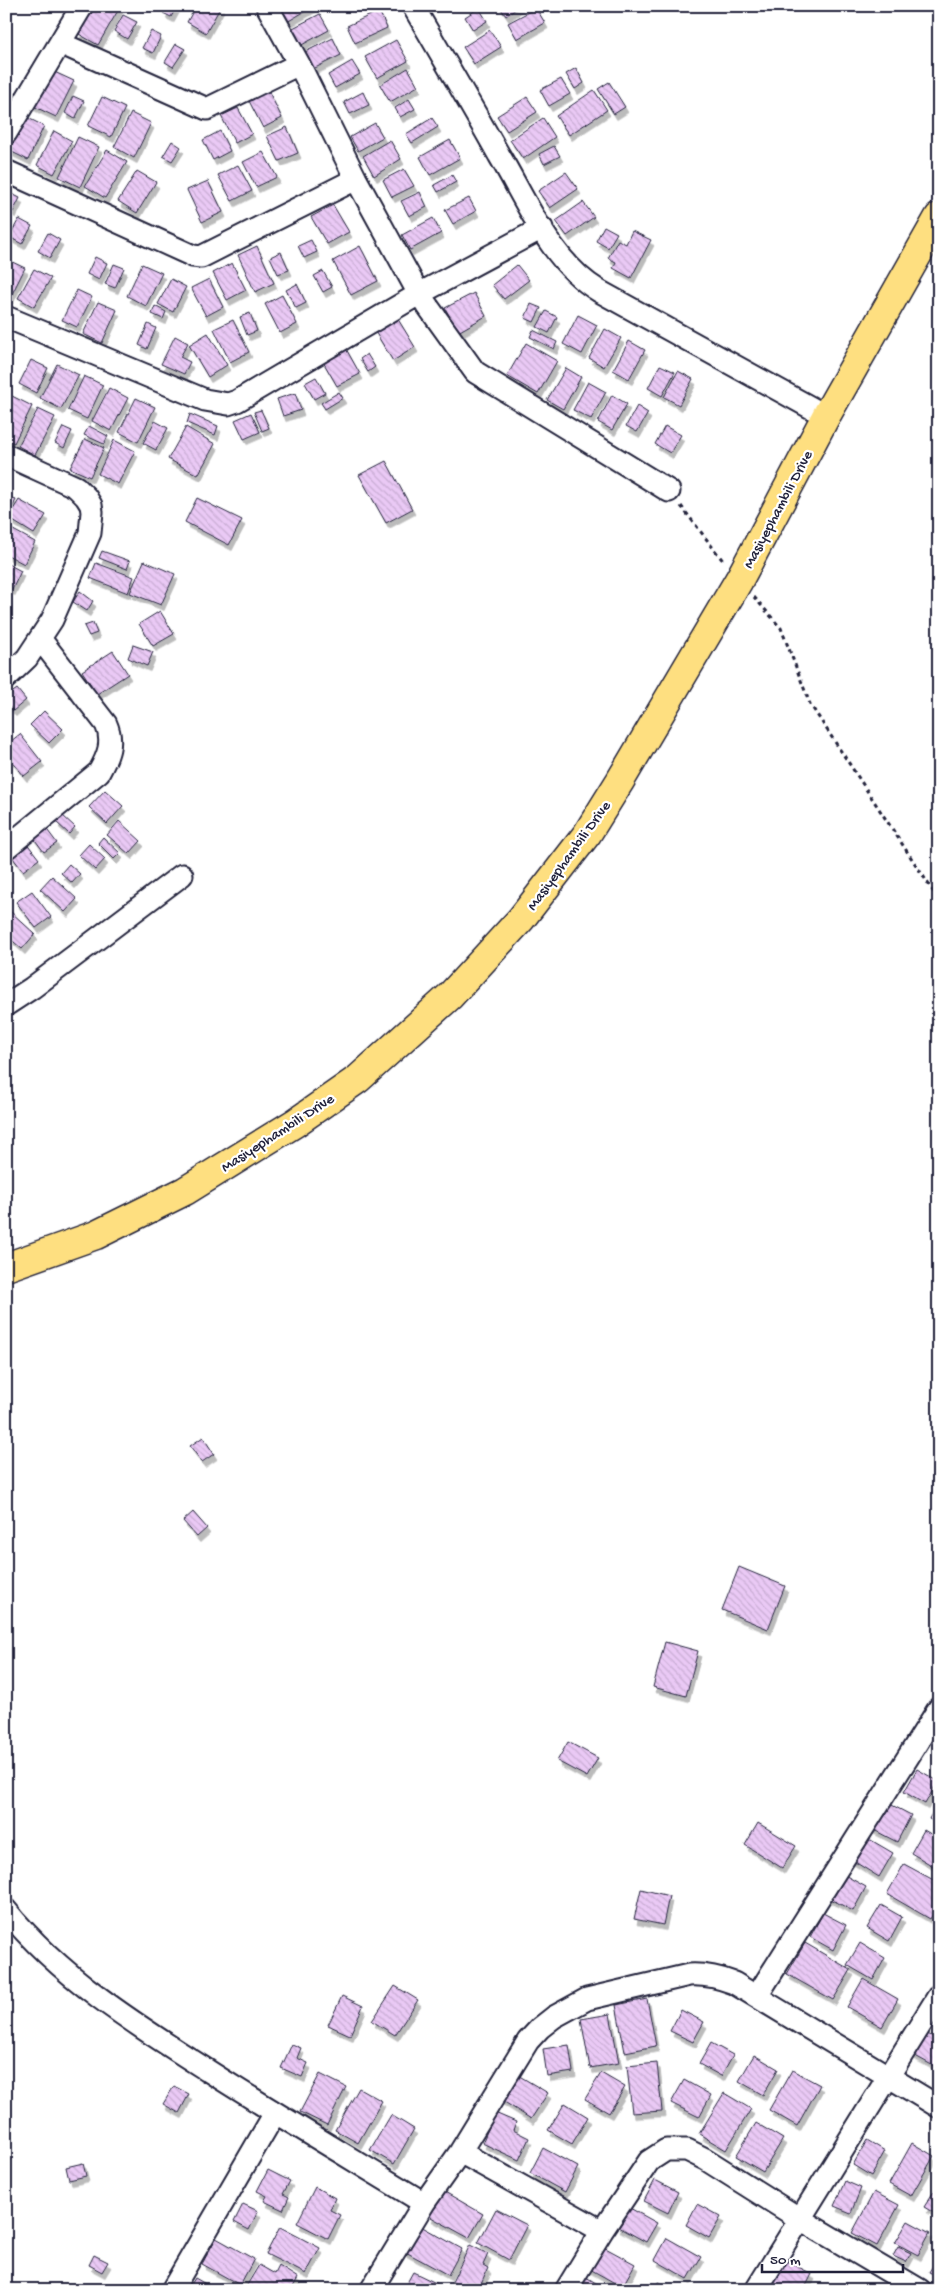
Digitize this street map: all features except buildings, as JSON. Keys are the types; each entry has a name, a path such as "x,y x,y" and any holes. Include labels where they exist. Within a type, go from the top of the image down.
{"main road":[{"name":"Masiyephambili Drive","path":"6,1267 96,1235 202,1180 295,1123 358,1079 450,996 521,919 588,834 739,580 826,416 939,218"}],"street":[{"path":"6,133 82,6"},
{"path":"267,6 299,64 356,179 419,294 474,372 669,491"},
{"path":"413,6 542,228 569,268 583,281 826,416"},
{"path":"60,43 207,109 299,64"},
{"path":"6,171 193,256 201,257 356,179"},
{"path":"6,317 206,400 228,404 237,401 419,294 542,228"},
{"path":"6,455 76,488 86,497 91,506 90,533 52,620 27,658 6,678"},
{"path":"6,848 99,772 107,758 109,747 110,734 106,724 40,640"},
{"path":"6,1004 32,988 182,875"},
{"path":"757,1996 939,1708"},
{"path":"6,1910 50,1956 100,1998 141,2028 275,2113 424,2203"},
{"path":"371,2290 424,2203 460,2152 528,2041 540,2028 562,2012 588,1999 688,1975 704,1974 718,1977 734,1983 757,1996 939,2107"},
{"path":"756,2290 939,1995"},
{"path":"172,2290 275,2113"},
{"path":"566,2290 602,2231 649,2161 666,2150 687,2150 705,2159 800,2219 920,2290"},
{"path":"460,2152 602,2231"}],"path":[{"path":"669,491 739,580 781,628 810,704 939,900"}]}
